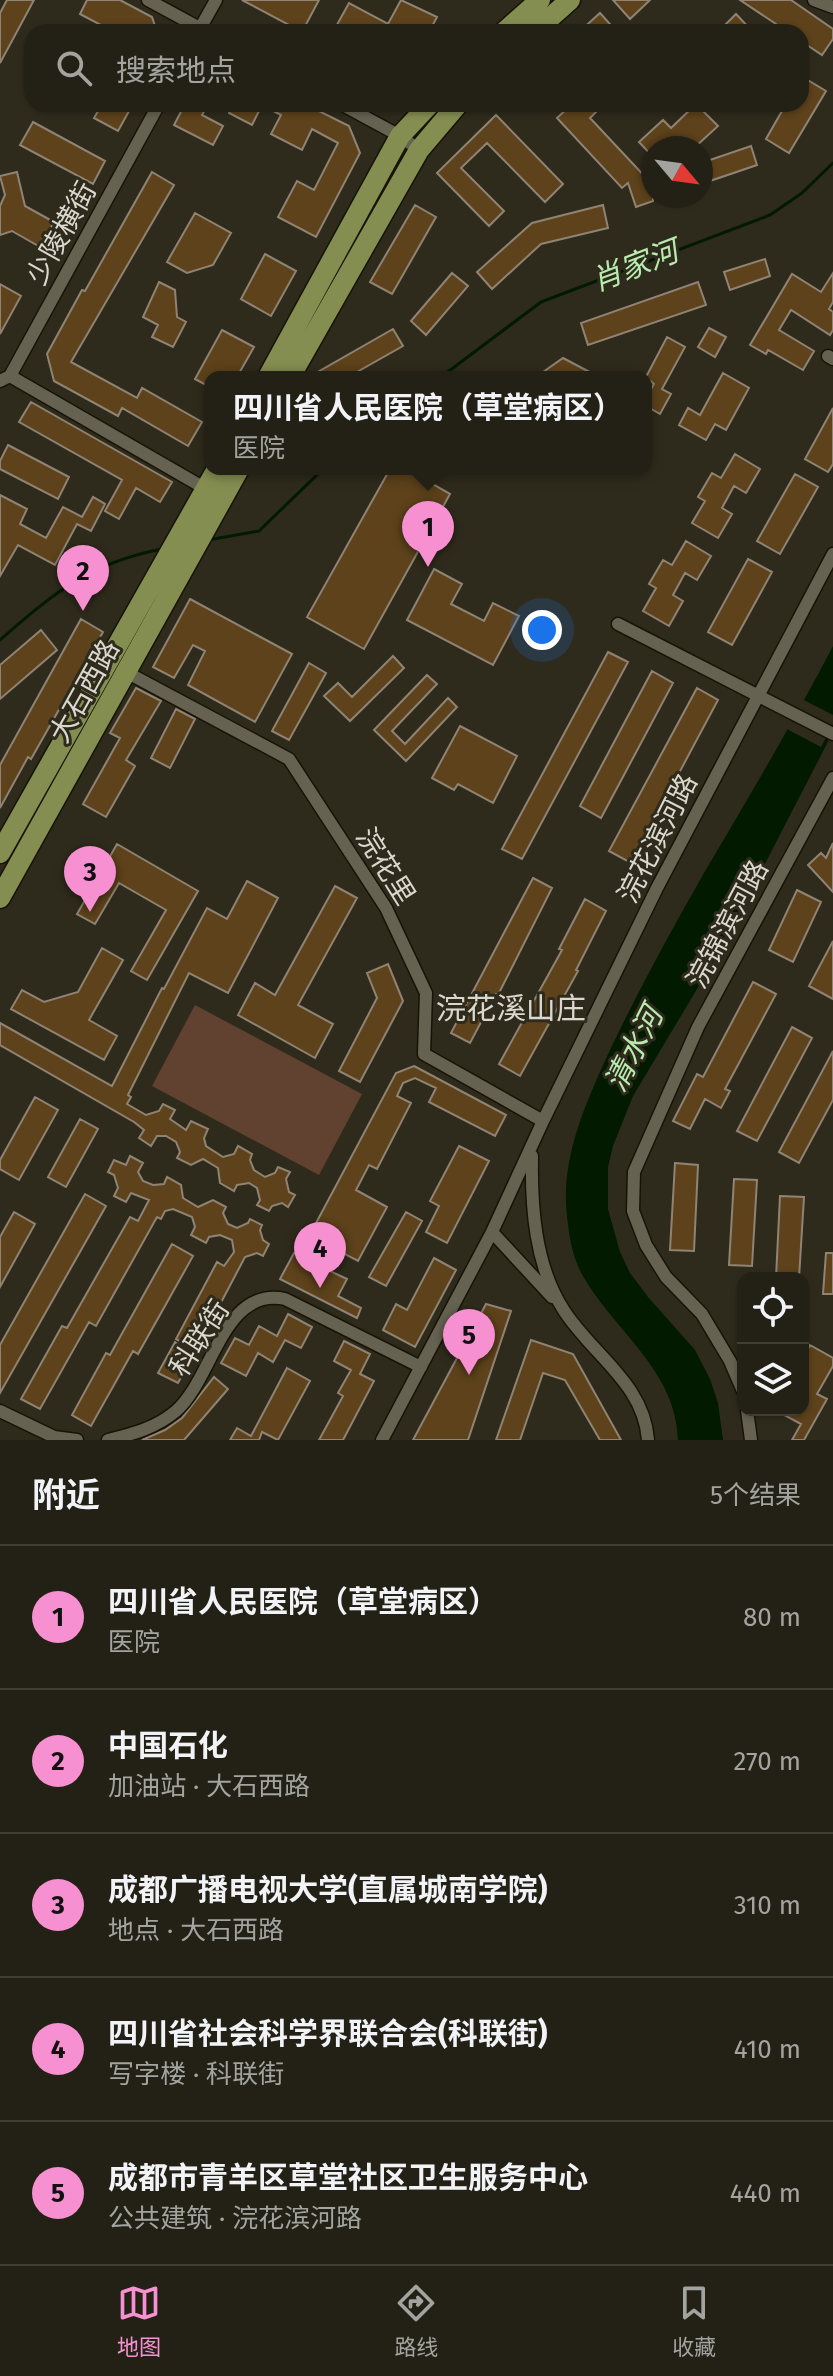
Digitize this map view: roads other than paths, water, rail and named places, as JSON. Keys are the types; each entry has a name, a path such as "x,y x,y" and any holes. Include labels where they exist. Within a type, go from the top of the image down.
{"main road":[{"path":"513,24 540,0"},
{"path":"543,24 570,0"},
{"path":"271,371 400,136 422,112"},
{"path":"293,371 419,150 451,112"},
{"name":"大石西路","path":"0,853 214,475"},
{"name":"大石西路","path":"0,898 236,475"}],"street":[{"path":"148,0 190,24"},
{"path":"205,24 216,0"},
{"path":"814,0 833,7"},
{"name":"少陵横街","path":"5,378 155,112"},
{"path":"356,112 419,150"},
{"path":"5,378 206,489"},
{"name":"浣花滨河路","path":"382,1440 492,1232 657,888 833,554"},
{"path":"618,624 832,734"},
{"name":"浣花里","path":"126,672 289,759 386,908 426,993 424,1054 543,1121"},
{"name":"浣锦滨河路","path":"737,1377 702,1314 666,1277 646,1245 633,1211 634,1172 698,1027 833,778"},
{"name":"浣花滨河路","path":"532,1148 532,1193 537,1233 547,1275 563,1310"},
{"name":"浣花滨河路","path":"492,1232 628,1385 644,1415 648,1440"},
{"name":"科联街","path":"108,1440 140,1432 177,1410 189,1397 235,1316 247,1305 273,1297 285,1299 421,1367"},
{"path":"0,1411 54,1437 77,1440"},
{"path":"748,1416 751,1440"}],"water":[{"name":"清水河","path":"833,646 833,732 721,949 633,1096 608,1167 608,1209 620,1252 630,1273 648,1297 695,1350 718,1403 723,1440 678,1440 675,1416 657,1374 599,1301 576,1261 566,1201 570,1156 591,1092 632,1005"}],"waterway":[{"name":"肖家河","path":"449,371 541,302 770,215 802,193 833,163"},
{"name":"肖家河","path":"208,540 259,531 317,475"},
{"name":"肖家河","path":"0,640 74,582 113,563 162,549"}],"place":[{"name":"四川省人民医院（草堂病区）","path":"428,567"},
{"name":"中国石化","path":"83,611"},
{"name":"成都广播电视大学(直属城南学院)","path":"90,912"},
{"name":"四川省社会科学界联合会(科联街)","path":"320,1288"},
{"name":"成都市青羊区草堂社区卫生服务中心","path":"469,1375"}],"district":[{"name":"浣花溪山庄","path":"511,1009"}]}
